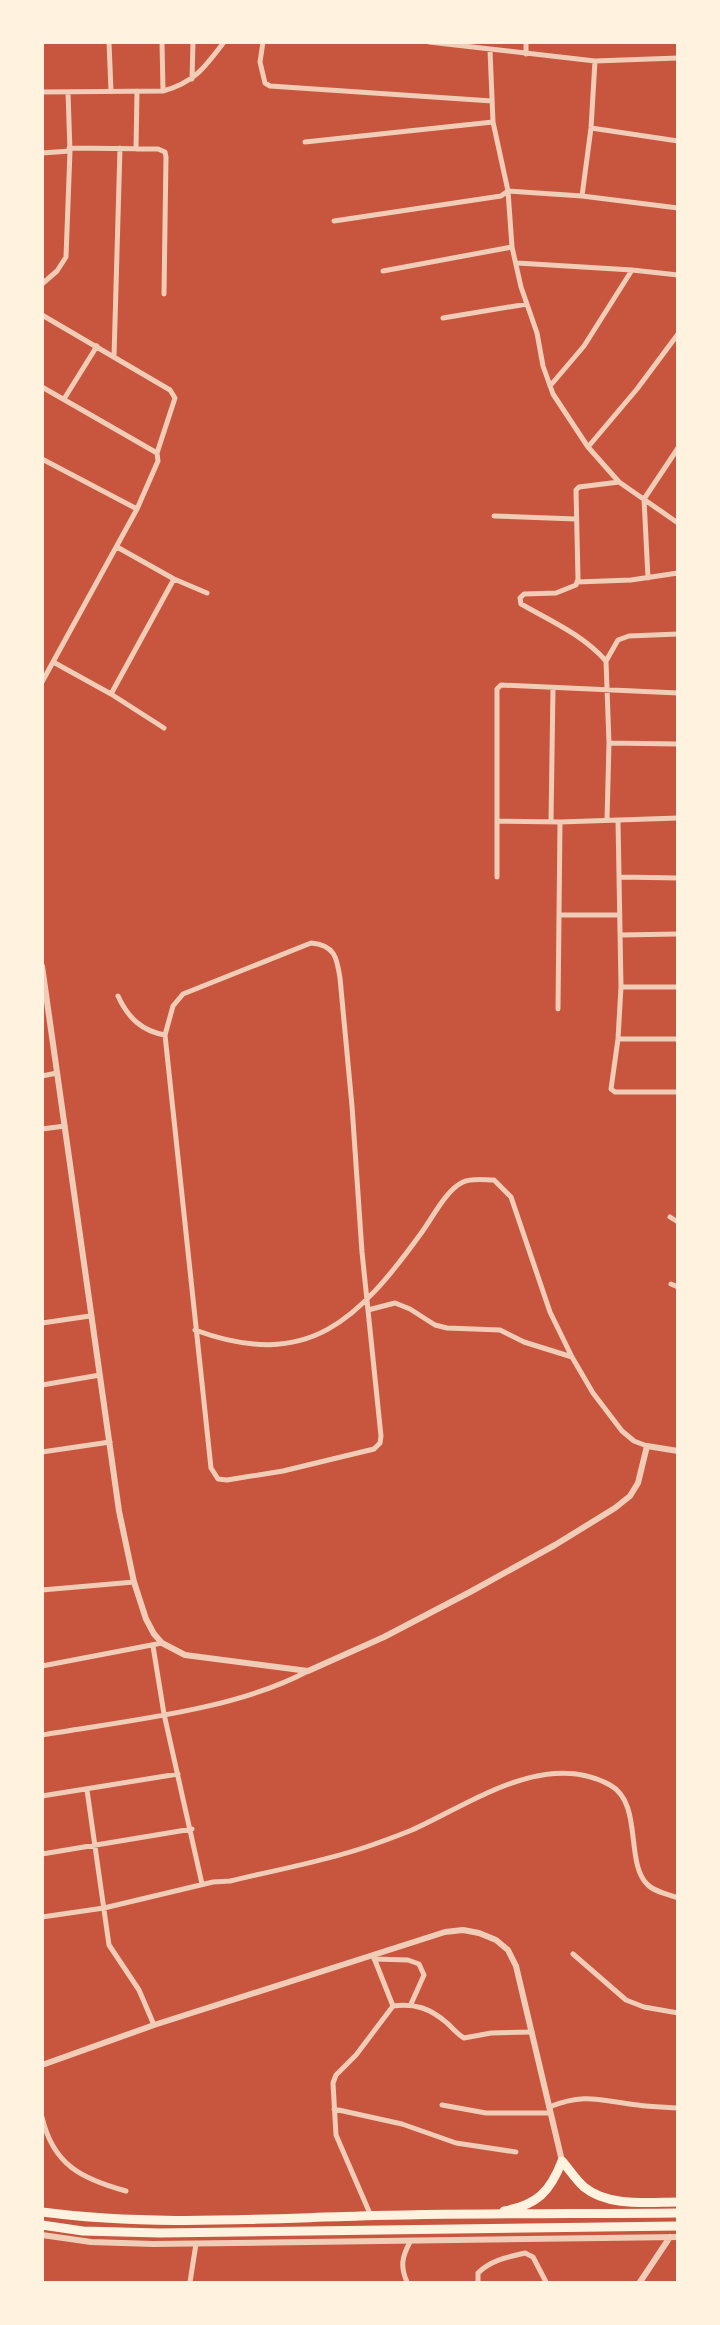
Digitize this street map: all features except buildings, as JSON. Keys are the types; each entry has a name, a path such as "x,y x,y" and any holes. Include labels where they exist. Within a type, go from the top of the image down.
{"highway":[{"path":"479,2216 519,2208 541,2196 548,2189 562,2161 585,2187 602,2198 622,2201 678,2202"},
{"path":"42,2212 88,2218 170,2221 371,2216 678,2213"},
{"path":"42,2225 83,2231 160,2233 678,2226"}],"street":[{"path":"108,42 111,91"},
{"path":"162,42 163,91"},
{"path":"192,79 193,42"},
{"path":"42,92 163,91 181,86 192,79 224,42"},
{"path":"263,42 260,62 265,83 270,86 492,101"},
{"path":"429,42 595,61 678,58"},
{"path":"526,42 526,54"},
{"path":"490,50 493,122 508,192 512,248 521,287 553,394 588,447 619,482 678,523"},
{"path":"582,196 595,61"},
{"path":"136,149 137,91"},
{"path":"42,284 57,271 66,257 69,149 68,92"},
{"path":"306,142 493,122"},
{"path":"590,128 678,141"},
{"path":"114,357 120,148"},
{"path":"42,153 69,149 120,148 158,149 164,152 166,157 164,294"},
{"path":"334,221 501,196 508,192 582,196 678,208"},
{"path":"383,271 512,248"},
{"path":"517,263 632,270 678,275"},
{"path":"550,386 584,346 632,270"},
{"path":"443,318 527,304"},
{"path":"42,315 170,390 175,398 157,454 158,461 137,510 88,596 55,663 42,682"},
{"path":"588,447 638,389 678,334"},
{"path":"64,398 97,346"},
{"path":"42,387 64,398 157,454"},
{"path":"648,578 644,499 678,448"},
{"path":"42,459 137,510"},
{"path":"606,661 596,650 569,631 521,604 520,598 524,594 566,591 576,586 575,495 579,487 619,482"},
{"path":"494,516 576,518"},
{"path":"117,547 174,579 207,593"},
{"path":"577,582 648,578 678,573"},
{"path":"112,694 174,579"},
{"path":"607,820 609,743 606,661 618,640 629,636 678,634"},
{"path":"55,663 112,694 164,728"},
{"path":"497,877 497,689 501,685 506,685 678,693"},
{"path":"551,821 553,688"},
{"path":"609,743 678,744"},
{"path":"498,821 560,822 678,818"},
{"path":"618,820 620,987 618,1039 611,1089 616,1092 678,1092"},
{"path":"558,1010 560,822"},
{"path":"620,877 678,878"},
{"path":"560,915 619,915"},
{"path":"620,935 678,934"},
{"path":"311,944 322,944 331,949 337,959 352,1106 362,1252 368,1300 381,1436 380,1443 374,1449 283,1471 227,1480 218,1478 212,1468 195,1330 165,1035 173,1006 183,994 311,944"},
{"path":"42,966 46,1010 65,1126 90,1316 119,1511 134,1582 146,1619 162,1644 185,1655 308,1671"},
{"path":"620,987 678,987"},
{"path":"118,996 133,1020 150,1032 165,1035"},
{"path":"618,1039 678,1039"},
{"path":"42,1076 57,1073"},
{"path":"42,1129 65,1126"},
{"path":"195,1330 217,1338 284,1346 311,1339 337,1325 368,1300 407,1253 449,1194 462,1182 494,1180 511,1197 550,1312 572,1357 593,1393 622,1432 634,1441 646,1446 678,1451"},
{"path":"670,1217 678,1222"},
{"path":"671,1284 678,1288"},
{"path":"368,1310 395,1303 410,1309 435,1325 447,1328 500,1330 524,1342 572,1357"},
{"path":"42,1323 90,1316"},
{"path":"42,1385 100,1375"},
{"path":"42,1452 110,1442"},
{"path":"42,1735 164,1714 230,1700 289,1682 308,1671 384,1637 555,1545 615,1508 630,1496 638,1483 646,1446"},
{"path":"42,1590 134,1582"},
{"path":"42,1666 162,1644"},
{"path":"153,1646 164,1714 192,1830 202,1884"},
{"path":"42,1796 178,1774"},
{"path":"42,1917 104,1908 202,1884 230,1881 363,1848 411,1830 502,1785 538,1775 573,1774 593,1776 620,1792 628,1810 640,1874 652,1889 678,1898"},
{"path":"87,1790 108,1945 139,1990 154,2024"},
{"path":"42,1854 192,1830"},
{"path":"42,2065 154,2024 444,1932 463,1930 479,1933 496,1940 508,1950 516,1966 562,2161"},
{"path":"572,1954 626,2000 644,2007 678,2013"},
{"path":"373,1956 408,1960 419,1964 424,1975 411,2004"},
{"path":"373,1956 393,2006"},
{"path":"371,2216 336,2135 333,2083 336,2075 356,2055 393,2006 411,2004 445,2021 464,2038 491,2033 532,2032"},
{"path":"442,2104 486,2113 550,2110 573,2099 593,2097 637,2105 678,2108"},
{"path":"334,2109 402,2124 456,2143 516,2152"},
{"path":"42,2117 50,2143 68,2166 102,2184 126,2191"},
{"path":"42,2236 91,2242 196,2244 678,2237"},
{"path":"640,2282 670,2237"},
{"path":"407,2282 401,2269 403,2256 410,2242"},
{"path":"190,2282 196,2244"},
{"path":"478,2282 478,2273 485,2266 503,2258 526,2253 533,2257 546,2282"}]}
